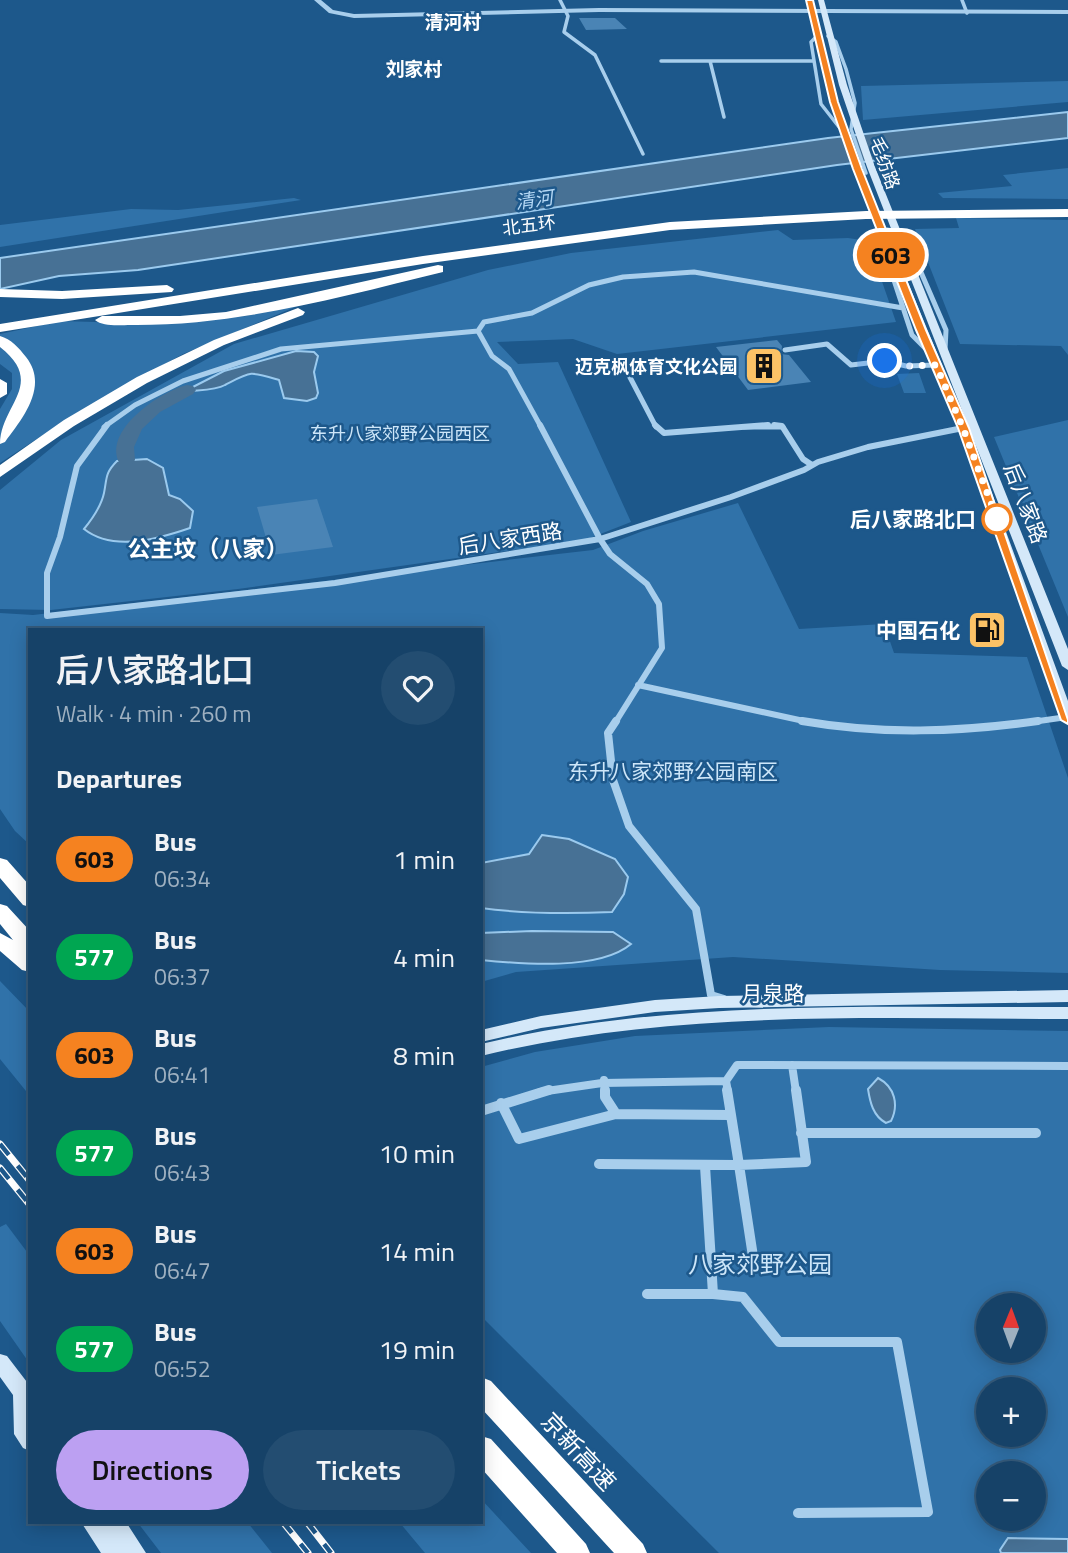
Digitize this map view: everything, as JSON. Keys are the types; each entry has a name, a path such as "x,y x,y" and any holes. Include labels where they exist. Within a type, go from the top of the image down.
{"highway":[{"name":"北五环","path":"0,319 516,238 660,220 888,207 1068,206"},
{"name":"北五环","path":"0,328 423,260 603,235 757,220 972,212 1068,213"},
{"path":"0,313 116,321 210,317 358,290 466,262 603,235"},
{"path":"0,293 62,295 193,288"},
{"path":"0,472 62,427 171,365 253,327 358,290"},
{"path":"0,340 26,363 29,390 21,409 0,439"},
{"path":"0,383 0,394"},
{"path":"0,865 28,899"},
{"path":"0,911 28,943"},
{"path":"0,940 28,963"},
{"name":"京新高速","path":"483,1391 632,1553"},
{"path":"483,1450 576,1553"}],"main road":[{"path":"810,0 822,36"},
{"name":"毛纺路","path":"821,0 822,36 846,136 921,330"},
{"name":"毛纺路","path":"822,36 871,174 936,331"},
{"name":"后八家路","path":"921,330 963,428 1068,719"},
{"name":"后八家路","path":"936,331 1068,666"},
{"name":"月泉路","path":"483,1036 541,1022 655,1006 1068,996"},
{"name":"月泉路","path":"483,1049 548,1033 722,1015 1068,1013"},
{"path":"0,1362 26,1397 24,1434 28,1439"},
{"path":"92,1524 114,1553"},
{"path":"115,1524 135,1553"}],"street":[{"path":"317,0 331,12 340,15 564,11 1068,12"},
{"path":"560,0 568,16 564,32 594,55 643,154"},
{"path":"962,0 967,13"},
{"path":"839,127 821,104 811,42 822,36 836,42 846,69 855,110 852,127 865,171"},
{"path":"661,61 814,61"},
{"path":"710,61 724,117"},
{"name":"后八家路","path":"934,360 912,335 875,234 887,230 904,233 946,330 945,355"},
{"path":"736,1002 711,995 696,909 629,826 613,780 608,733 662,648 659,604 647,584 610,554 600,539 509,369 492,356 478,331 484,322 533,313 589,285 623,277 687,272 723,275 903,308"},
{"name":"后八家西路","path":"478,331 281,349 183,381 135,405 103,428 77,466 60,537 47,573 47,615 335,583 600,539 731,497 867,447 963,428"},
{"path":"785,350 827,344 851,365 885,361 906,366 934,360"},
{"path":"623,364 658,430 664,433 782,426 803,459 812,465"},
{"path":"638,685 717,705 821,723 912,732 1068,719"},
{"path":"754,1263 726,1081 737,1065 1068,1066"},
{"path":"599,1164 705,1166 806,1162 792,1065"},
{"path":"483,1110 552,1089 604,1080 726,1081"},
{"path":"604,1080 605,1097 616,1114"},
{"path":"500,1103 519,1139 616,1114 730,1115"},
{"path":"801,1133 1036,1133"},
{"path":"705,1166 713,1294"},
{"path":"648,1294 743,1297 779,1342 897,1342 928,1512 799,1513"}],"green space":[{"path":"1068,81 1068,102 863,120 861,86"},
{"path":"1068,168 1068,199 943,198 938,193 1012,186 1003,175"},
{"path":"294,198 301,200 0,247 0,225 131,209 178,210"},
{"path":"956,218 1068,220 1068,355 1061,346 960,344 915,229 959,228"},
{"name":"东升八家郊野公园西区","path":"778,230 793,240 848,238 868,241 896,322 617,354 573,339 497,342 518,364 558,362 631,522 585,540 238,589 51,610 0,609 0,490 61,440 234,344 488,270 571,253"},
{"path":"300,305 183,354 78,412 0,463 0,409 12,389 12,373 0,364 0,334 60,321 163,324 246,316"},
{"path":"919,373 926,393 904,393 897,374"},
{"path":"1068,420 1068,617 994,437"},
{"name":"东升八家郊野公园南区","path":"738,503 799,629 884,624 894,653 1027,657 1068,778 1068,973 940,970 733,957 516,972 483,981 483,628 28,628 28,843 15,831 0,809 0,613 33,615 593,550 643,531"},
{"path":"0,981 28,1010 28,1094 0,1059"},
{"name":"八家郊野公园","path":"829,1027 1068,1031 1068,1553 719,1553 483,1318 483,1066 535,1052 635,1036"},
{"path":"6,1224 28,1253 28,1361 0,1321 0,1227"},
{"path":"483,1501 531,1553 425,1553 401,1524 483,1524"},
{"path":"139,1524 249,1524 272,1553 161,1553"}],"water":[{"name":"清河","path":"1068,112 1068,138 837,165 138,270 59,276 0,289 0,258 828,138"},
{"path":"296,351 314,352 318,356 314,372 318,393 316,398 307,401 284,398 279,380 256,374 246,375 217,388 187,390 224,371"},
{"path":"147,459 163,468 169,495 180,499 193,511 190,528 150,539 122,542 96,536 84,529 101,503 107,476 113,465 117,461"},
{"path":"542,835 569,839 615,859 628,877 624,894 612,912 546,913 483,908 483,863 529,854"},
{"path":"613,932 631,944 617,953 580,962 517,963 483,960 483,933"},
{"path":"878,1078 888,1086 894,1097 895,1109 891,1121 886,1123 875,1113 868,1089"},
{"path":"1008,1538 1068,1539 1068,1553 1001,1553 1000,1550"}],"building":[{"path":"579,18 615,18 627,29 586,30"},
{"name":"迈克枫体育文化公园","path":"777,340 782,346 781,354 789,355 811,382 748,390 716,347"},
{"path":"317,499 333,547 271,555 257,507"}],"waterway":[{"path":"126,460 125,447 135,426 154,409 187,390"}],"railway":[{"path":"0,1144 28,1179"},
{"path":"0,1168 28,1203"},
{"path":"285,1524 308,1553"},
{"path":"309,1524 331,1553"}],"bus line":[{"name":"603","path":"810,0 834,102 858,169 921,330 963,428 1068,720"}],"place":[{"name":"迈克枫体育文化公园","path":"764,366"},
{"name":"后八家路北口","path":"997,519"},
{"name":"中国石化","path":"987,630"}],"district":[{"name":"清河村","path":"453,21"},
{"name":"刘家村","path":"414,68"},
{"name":"公主坟（八家）","path":"208,548"}],"route":[{"path":"885,361 906,366 936,365 998,522 997,519"}]}
